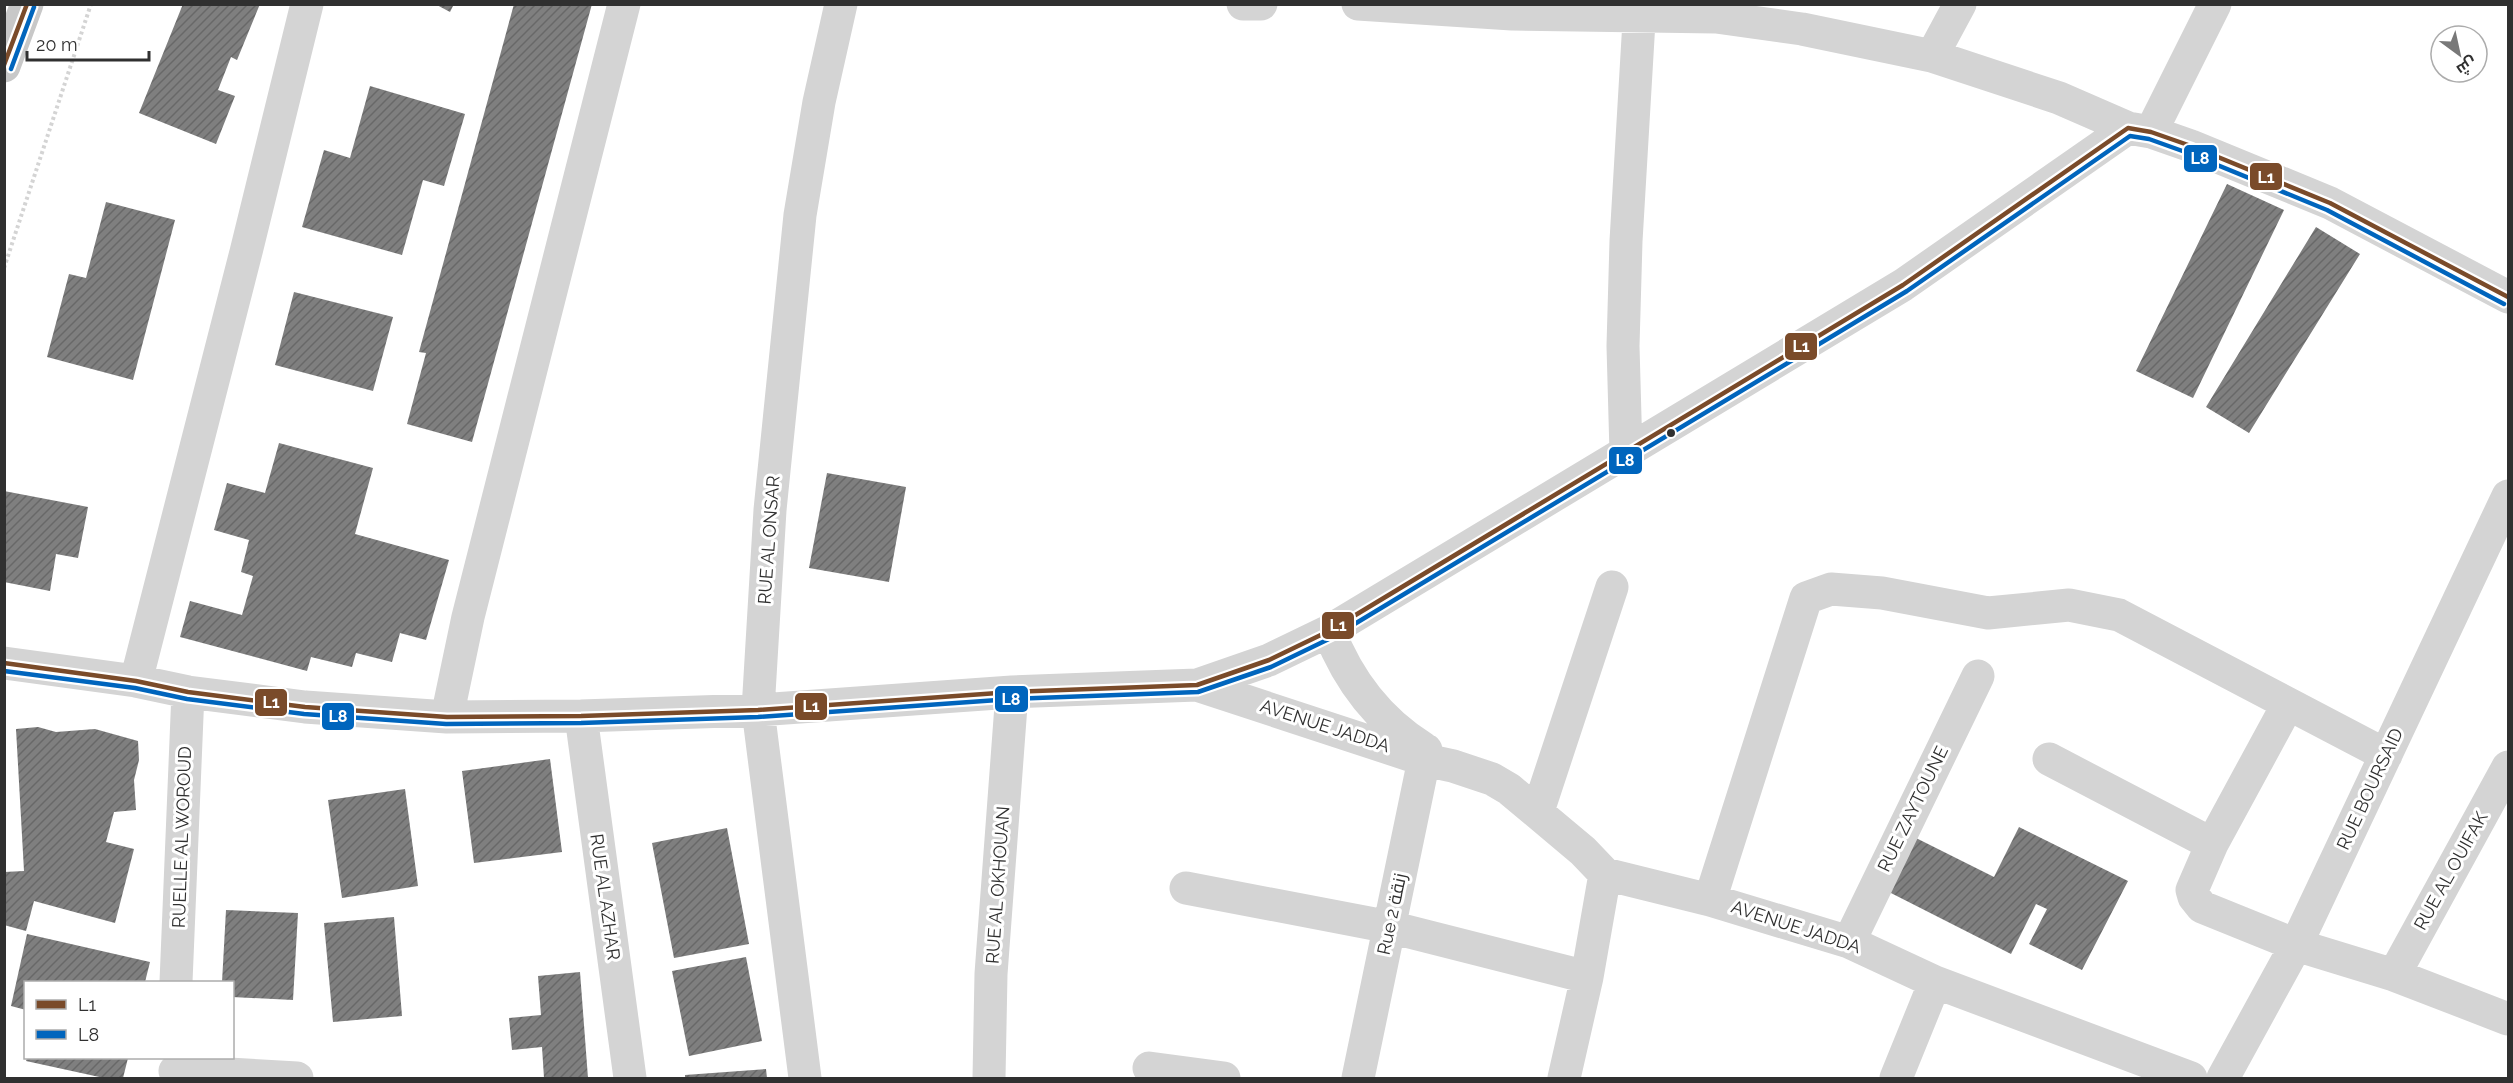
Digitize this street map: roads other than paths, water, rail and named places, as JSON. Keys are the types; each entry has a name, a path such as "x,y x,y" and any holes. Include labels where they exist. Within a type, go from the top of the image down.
{"main road":[{"path":"4,66 27,4"}],"street":[{"path":"136,681 307,4"},
{"path":"447,717 468,617 624,4"},
{"name":"RUE AL ONSAR","path":"805,1078 758,710 770,510 800,215 819,102 841,4"},
{"path":"1244,4 1261,4"},
{"path":"1358,4 1512,14 1640,11 1716,17 1806,17 2059,98 2330,202 2508,297"},
{"path":"1932,56 1960,4"},
{"path":"4,663 136,681 188,692 305,707 447,717 581,716 758,710 1012,692 1197,685 1269,660 1329,631 1903,285 2140,130 2215,4"},
{"path":"1626,453 1623,346 1626,240 1640,11"},
{"name":"RUE BOURSAID","path":"2223,1078 2296,945 2508,496"},
{"path":"1538,811 1612,587"},
{"path":"1710,900 1806,598 1831,588 1882,593 1988,613 2069,604 2119,615 2386,755"},
{"name":"AVENUE JADDA","path":"1329,631 1344,664 1380,715 1435,759"},
{"name":"RUE ZAYTOUNE","path":"1849,942 1978,676"},
{"name":"AVENUE JADDA","path":"1197,685 1492,779 1538,811 1605,874 1710,900 1849,942 1935,982 2191,1078"},
{"name":"RUELLE AL WOROUD","path":"176,981 188,692"},
{"name":"RUE AL OKHOUAN","path":"989,1078 991,974 1012,692"},
{"path":"2288,704 2212,844 2193,890 2198,903 2296,945 2394,975 2508,1019"},
{"name":"RUE AL AZHAR","path":"581,716 630,1078"},
{"name":"Rue 2 زنقة","path":"1358,1078 1390,927 1435,759"},
{"path":"2049,759 2212,844"},
{"name":"RUE AL OUIFAK","path":"2394,975 2508,767"},
{"path":"1564,1078 1587,977 1605,874"},
{"path":"1186,888 1390,927 1587,977"},
{"path":"1896,1078 1935,982"},
{"path":"1149,1068 1224,1078"},
{"path":"174,1069 297,1078"}]}
